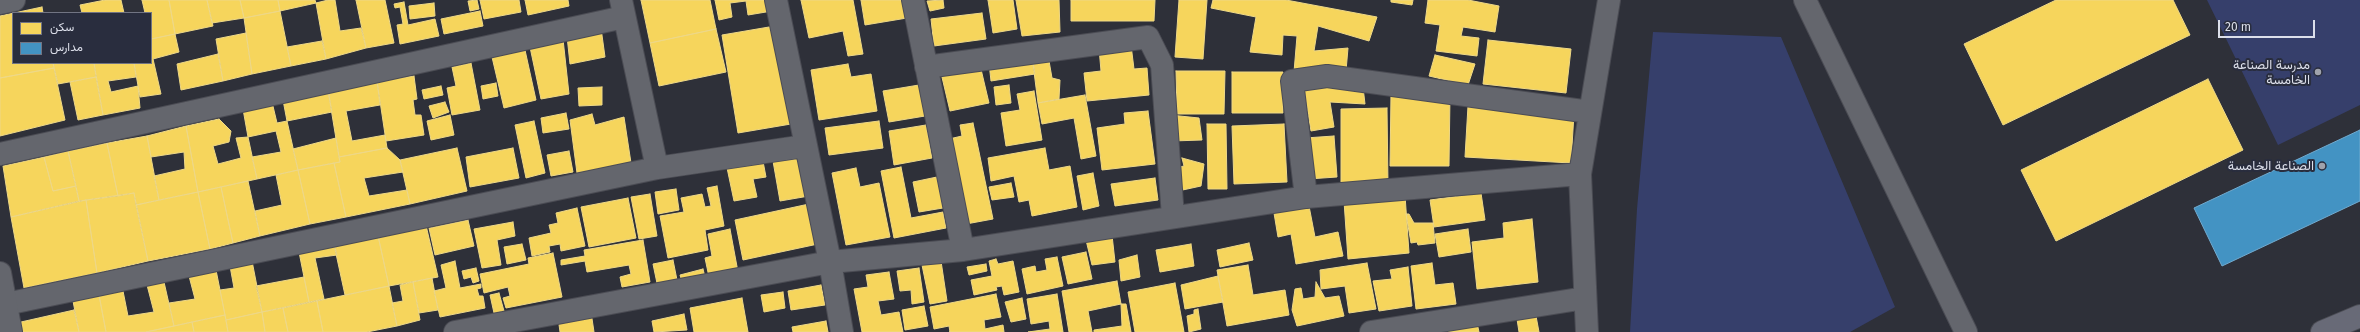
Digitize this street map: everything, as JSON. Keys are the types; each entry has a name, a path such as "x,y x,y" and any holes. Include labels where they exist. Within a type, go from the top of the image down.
{"main road":[{"path":"2322,332 2360,316"}],"street":[{"path":"0,3 14,0"},
{"path":"776,0 830,262 842,332"},
{"path":"912,0 963,250"},
{"path":"1587,332 1580,174 1609,0"},
{"path":"1805,0 1966,332"},
{"path":"0,154 623,9 657,168"},
{"path":"926,67 1148,37 1162,65 1173,217"},
{"path":"1306,197 1292,81 1327,76 1590,112"},
{"path":"6,304 657,168 805,146"},
{"path":"454,332 830,262 963,250 1306,197 1580,174"},
{"path":"0,273 11,332"},
{"path":"1371,332 1585,298"}],"shaded area":[{"path":"2207,0 2360,0 2360,105 2278,145"},
{"path":"1653,32 1781,37 1895,307 1850,332 1630,332 1637,209"}],"building: سكن":[{"path":"105,0 121,0 124,12 82,12 80,5"},
{"path":"142,0 169,0 175,34 152,39 152,12 145,12"},
{"path":"169,0 207,0 213,26 175,34"},
{"path":"207,0 240,0 244,18 212,23"},
{"path":"240,0 278,0 280,11 244,18"},
{"path":"278,0 315,0 316,3 280,11"},
{"path":"335,0 340,31 361,28 366,48 326,59 316,3"},
{"path":"356,0 385,0 394,43 366,48"},
{"path":"477,0 479,9 470,11 468,1"},
{"path":"480,0 519,0 521,12 484,19"},
{"path":"525,0 568,0 569,6 528,15"},
{"path":"641,0 710,0 716,29 650,43"},
{"path":"715,0 770,0 772,11 748,15 746,1 730,3 732,17 719,20"},
{"path":"801,0 853,0 863,54 848,56 843,31 809,38"},
{"path":"861,0 904,0 907,18 865,25"},
{"path":"943,0 944,8 930,11 927,1"},
{"path":"988,0 1013,0 1017,29 993,33"},
{"path":"1016,0 1059,0 1060,32 1022,36"},
{"path":"1071,0 1155,0 1154,21 1071,21"},
{"path":"1179,0 1207,0 1203,59 1175,57"},
{"path":"1213,0 1286,0 1377,17 1369,41 1318,26 1314,51 1348,48 1346,71 1294,72 1297,36 1283,35 1282,55 1250,52 1256,17 1211,8"},
{"path":"1391,0 1413,0 1412,5 1391,2"},
{"path":"1428,0 1468,0 1499,6 1495,32 1463,27 1461,36 1479,38 1477,56 1436,51 1440,25 1425,23"},
{"path":"2056,0 2173,0 2190,35 2003,125 1964,44"},
{"path":"404,2 408,25 435,19 439,36 400,44 397,25 403,24 400,7 395,8 394,4"},
{"path":"434,3 435,16 410,19 409,6"},
{"path":"42,7 43,12 19,12"},
{"path":"280,11 291,66 252,74 244,18"},
{"path":"480,11 483,26 444,34 441,19"},
{"path":"12,13 12,64 53,64 54,68 0,78 0,16"},
{"path":"982,13 986,39 934,46 931,19"},
{"path":"775,26 791,124 738,133 722,35"},
{"path":"601,28 605,57 570,64 567,36"},
{"path":"716,29 726,72 659,86 650,43"},
{"path":"246,33 252,74 223,81 216,39"},
{"path":"175,34 179,52 153,59 161,94 140,97 134,64 152,64 152,39"},
{"path":"563,39 569,94 541,99 530,47"},
{"path":"1488,40 1571,49 1566,93 1483,84"},
{"path":"322,41 326,59 291,66 287,47"},
{"path":"1131,45 1134,69 1147,68 1149,95 1087,101 1084,73 1101,71 1099,48"},
{"path":"525,50 536,100 504,108 492,57"},
{"path":"218,54 223,81 181,90 177,64"},
{"path":"1048,55 1052,78 1060,80 1059,99 1038,103 1032,56"},
{"path":"1435,55 1475,64 1468,85 1429,76"},
{"path":"1032,56 1035,74 991,81 989,63"},
{"path":"471,63 480,110 452,115 447,88 456,86 452,67"},
{"path":"53,64 94,64 96,77 58,84"},
{"path":"94,64 134,64 136,77 108,81 111,92 138,86 140,108 103,115"},
{"path":"848,64 851,77 871,74 877,111 819,120 811,70"},
{"path":"980,65 989,103 950,111 941,73"},
{"path":"54,68 65,120 0,136 0,78"},
{"path":"1176,71 1225,71 1224,114 1177,114"},
{"path":"1232,72 1283,72 1283,113 1232,113"},
{"path":"414,76 417,99 413,100 415,115 421,115 424,135 386,141 377,81"},
{"path":"96,77 103,115 78,120 70,82"},
{"path":"2208,79 2243,150 2056,241 2021,170"},
{"path":"377,81 380,105 346,111 352,141 385,135 387,148 339,157 328,90"},
{"path":"496,83 498,96 483,99 481,86"},
{"path":"1303,84 1363,87 1365,104 1330,102 1334,127 1311,131"},
{"path":"919,85 925,116 889,122 883,91"},
{"path":"1009,85 1011,103 996,105 994,87"},
{"path":"441,86 443,95 424,99 422,90"},
{"path":"602,87 602,105 579,106 578,88"},
{"path":"328,90 332,112 287,121 283,100"},
{"path":"1034,91 1042,140 1006,146 1001,113 1020,110 1017,94"},
{"path":"1391,94 1450,95 1449,166 1390,166"},
{"path":"1085,95 1096,156 1081,159 1074,118 1042,124 1038,103"},
{"path":"272,102 277,123 287,121 298,170 257,179 252,157 281,152 276,131 248,137 243,109"},
{"path":"445,102 449,112 433,118 429,106"},
{"path":"1468,106 1574,113 1571,163 1465,157"},
{"path":"1387,108 1388,186 1341,186 1341,109"},
{"path":"1148,111 1155,164 1102,170 1097,128 1125,124 1124,113"},
{"path":"566,113 569,129 543,133 541,118"},
{"path":"592,114 595,125 624,117 631,163 577,173 570,120"},
{"path":"450,115 454,135 431,140 427,121"},
{"path":"1170,115 1199,118 1202,140 1172,141"},
{"path":"219,119 231,131 229,142 213,146 218,164 241,158 236,138 248,137 257,179 198,192 186,126"},
{"path":"534,121 545,173 526,178 515,125"},
{"path":"879,121 883,148 829,155 825,128"},
{"path":"973,123 993,219 966,224 949,139 962,136 960,125"},
{"path":"1207,124 1226,124 1227,189 1208,189"},
{"path":"1284,124 1287,182 1234,184 1232,126"},
{"path":"926,125 932,158 894,165 889,131"},
{"path":"186,126 198,192 159,200 154,176 185,169 184,152 151,157 147,136"},
{"path":"147,136 159,200 136,205 134,193 118,196 107,143"},
{"path":"1334,136 1337,177 1308,179 1305,138"},
{"path":"336,138 340,162 298,170 293,149"},
{"path":"107,143 118,196 79,201 68,151"},
{"path":"387,148 400,160 403,172 364,178 369,196 407,190 410,204 346,217 334,163 340,162 339,157"},
{"path":"457,148 467,191 410,204 400,160"},
{"path":"513,148 519,178 470,187 466,157"},
{"path":"1045,148 1049,170 1070,166 1077,207 1032,216 1029,200 1019,202 1014,176 991,181 988,158"},
{"path":"68,151 76,186 53,191 44,157"},
{"path":"569,151 573,172 551,176 547,155"},
{"path":"801,155 809,196 780,201 773,161"},
{"path":"762,156 766,177 753,179 757,197 734,201 726,163"},
{"path":"44,157 53,191 76,186 79,201 11,217 3,166"},
{"path":"1182,158 1204,164 1201,186 1178,191 1175,168 1184,166"},
{"path":"334,163 346,217 310,224 298,170"},
{"path":"901,167 911,218 943,212 946,228 894,238 881,171"},
{"path":"856,168 860,187 879,183 890,237 846,245 832,173"},
{"path":"298,170 310,224 260,236 255,211 282,205 276,175"},
{"path":"1093,173 1099,206 1083,210 1077,176"},
{"path":"937,177 943,208 919,212 913,182"},
{"path":"1155,178 1158,200 1115,206 1111,184"},
{"path":"248,181 260,236 233,243 221,187"},
{"path":"1011,183 1014,197 992,200 989,187"},
{"path":"717,186 724,226 705,230 708,250 668,258 660,216 684,212 681,198 702,194 705,207 711,206 707,188"},
{"path":"221,187 233,243 210,249 198,192"},
{"path":"676,189 679,210 658,214 655,192"},
{"path":"198,192 210,249 148,261 136,205"},
{"path":"134,193 148,261 97,273 86,200"},
{"path":"1481,193 1485,220 1434,227 1430,200"},
{"path":"650,194 657,236 639,239 631,197"},
{"path":"1405,195 1409,253 1348,259 1344,201"},
{"path":"628,198 636,238 589,247 581,207"},
{"path":"86,200 97,273 24,288 11,217"},
{"path":"809,204 818,244 743,260 735,220"},
{"path":"1309,206 1315,237 1338,232 1343,256 1296,264 1291,234 1278,237 1274,213"},
{"path":"577,208 585,246 561,251 560,244 549,246 550,252 532,256 529,238 551,233 549,225 558,223 556,213"},
{"path":"1406,214 1409,214 1414,223 1433,223 1435,243 1418,245 1417,242 1411,243"},
{"path":"1532,219 1538,282 1477,289 1472,242 1504,238 1503,223"},
{"path":"468,220 474,246 435,255 429,228"},
{"path":"425,221 438,277 389,286 377,231"},
{"path":"513,222 515,236 497,240 501,265 482,268 474,229"},
{"path":"730,229 738,272 709,277 705,258 712,256 708,234"},
{"path":"1468,229 1471,252 1439,257 1435,234"},
{"path":"377,231 389,286 345,295 333,240"},
{"path":"1112,235 1115,262 1092,265 1086,240"},
{"path":"333,240 337,255 315,258 324,299 309,302 298,247"},
{"path":"643,240 650,282 622,287 620,277 631,274 629,265 587,272 585,261 561,265 561,260 585,256 584,250"},
{"path":"1249,243 1253,260 1220,267 1217,250"},
{"path":"522,244 526,260 507,264 504,247"},
{"path":"1191,244 1194,266 1160,272 1156,250"},
{"path":"1086,252 1092,279 1068,284 1062,257"},
{"path":"553,253 562,297 506,308 503,298 510,296 508,287 484,293 480,274 529,264 528,258"},
{"path":"1137,255 1140,277 1121,281 1119,260"},
{"path":"1057,257 1063,286 1027,294 1022,269 1035,266 1036,272 1047,270 1045,259"},
{"path":"996,259 998,264 1013,261 1019,292 1004,295 1002,286 996,287 997,290 974,295 971,280 992,276 989,261"},
{"path":"673,260 678,285 658,288 653,264"},
{"path":"252,261 262,312 226,320 220,290 234,288 230,266"},
{"path":"455,261 460,288 481,284 481,288 477,289 479,296 483,296 485,308 440,317 434,291 446,288 441,265"},
{"path":"941,261 947,301 930,304 922,265"},
{"path":"1367,263 1376,309 1349,313 1345,286 1321,289 1320,270"},
{"path":"1432,263 1435,285 1453,283 1456,304 1416,309 1411,266"},
{"path":"986,264 987,271 969,275 967,267"},
{"path":"1248,265 1253,295 1285,290 1289,315 1227,326 1217,270"},
{"path":"1408,267 1412,306 1379,311 1373,281 1392,279 1390,270"},
{"path":"476,268 479,281 473,283 471,277 464,279 462,271"},
{"path":"919,268 924,302 912,304 911,290 900,291 897,271"},
{"path":"703,269 705,277 682,282 680,275"},
{"path":"216,270 225,315 174,326 169,303 195,299 189,276"},
{"path":"889,272 894,299 878,301 881,315 899,312 903,332 862,332 854,289 868,287 866,275"},
{"path":"1218,276 1223,302 1185,309 1181,285"},
{"path":"304,277 309,302 262,312 256,286"},
{"path":"432,278 438,310 419,313 413,282"},
{"path":"1117,281 1121,304 1088,311 1092,332 1069,332 1062,291"},
{"path":"164,282 174,326 146,332 106,332 99,295 123,291 128,316 154,312 147,285"},
{"path":"413,282 420,320 397,326 392,303 403,301 400,285"},
{"path":"1316,282 1325,298 1339,296 1344,316 1297,326 1292,310 1295,289 1301,288 1303,299 1315,297"},
{"path":"1175,283 1184,332 1135,332 1128,292"},
{"path":"821,285 825,305 791,310 788,291"},
{"path":"389,286 397,326 367,332 323,332 317,301"},
{"path":"783,292 785,308 764,312 761,295"},
{"path":"499,293 504,311 494,313 490,295"},
{"path":"996,294 1001,317 984,320 985,329 1003,325 1004,332 950,332 949,326 934,329 930,307"},
{"path":"1057,294 1063,332 1028,332 1050,329 1049,321 1031,324 1027,299"},
{"path":"99,295 106,332 79,332 73,301"},
{"path":"742,298 748,332 694,332 690,308"},
{"path":"1022,298 1026,319 1011,322 1005,302"},
{"path":"317,301 323,332 288,332 283,308"},
{"path":"1121,304 1126,304 1131,332 1094,332 1094,330 1122,326"},
{"path":"924,306 928,326 905,330 902,310"},
{"path":"283,308 288,332 265,332 262,312"},
{"path":"1198,309 1201,329 1189,332 1187,316 1194,314 1194,310"},
{"path":"74,310 79,332 23,332 21,322"},
{"path":"262,312 265,332 228,332 226,320"},
{"path":"591,312 594,332 560,332 558,317"},
{"path":"684,314 687,330 654,332 652,321"},
{"path":"225,315 228,332 194,332 192,322"},
{"path":"1536,316 1539,332 1519,332 1517,319"},
{"path":"826,321 828,332 793,332 792,327"},
{"path":"192,322 194,332 146,332 174,326"},
{"path":"1477,323 1479,332 1424,332"}],"building: مدارس":[{"name":"الصناعة الخامسة","path":"2360,130 2360,201 2222,266 2194,208"}],"place":[{"name":"مدرسة الصناعة الخامسة","path":"2318,72"},
{"name":"الصناعة الخامسة","path":"2322,166"}]}
